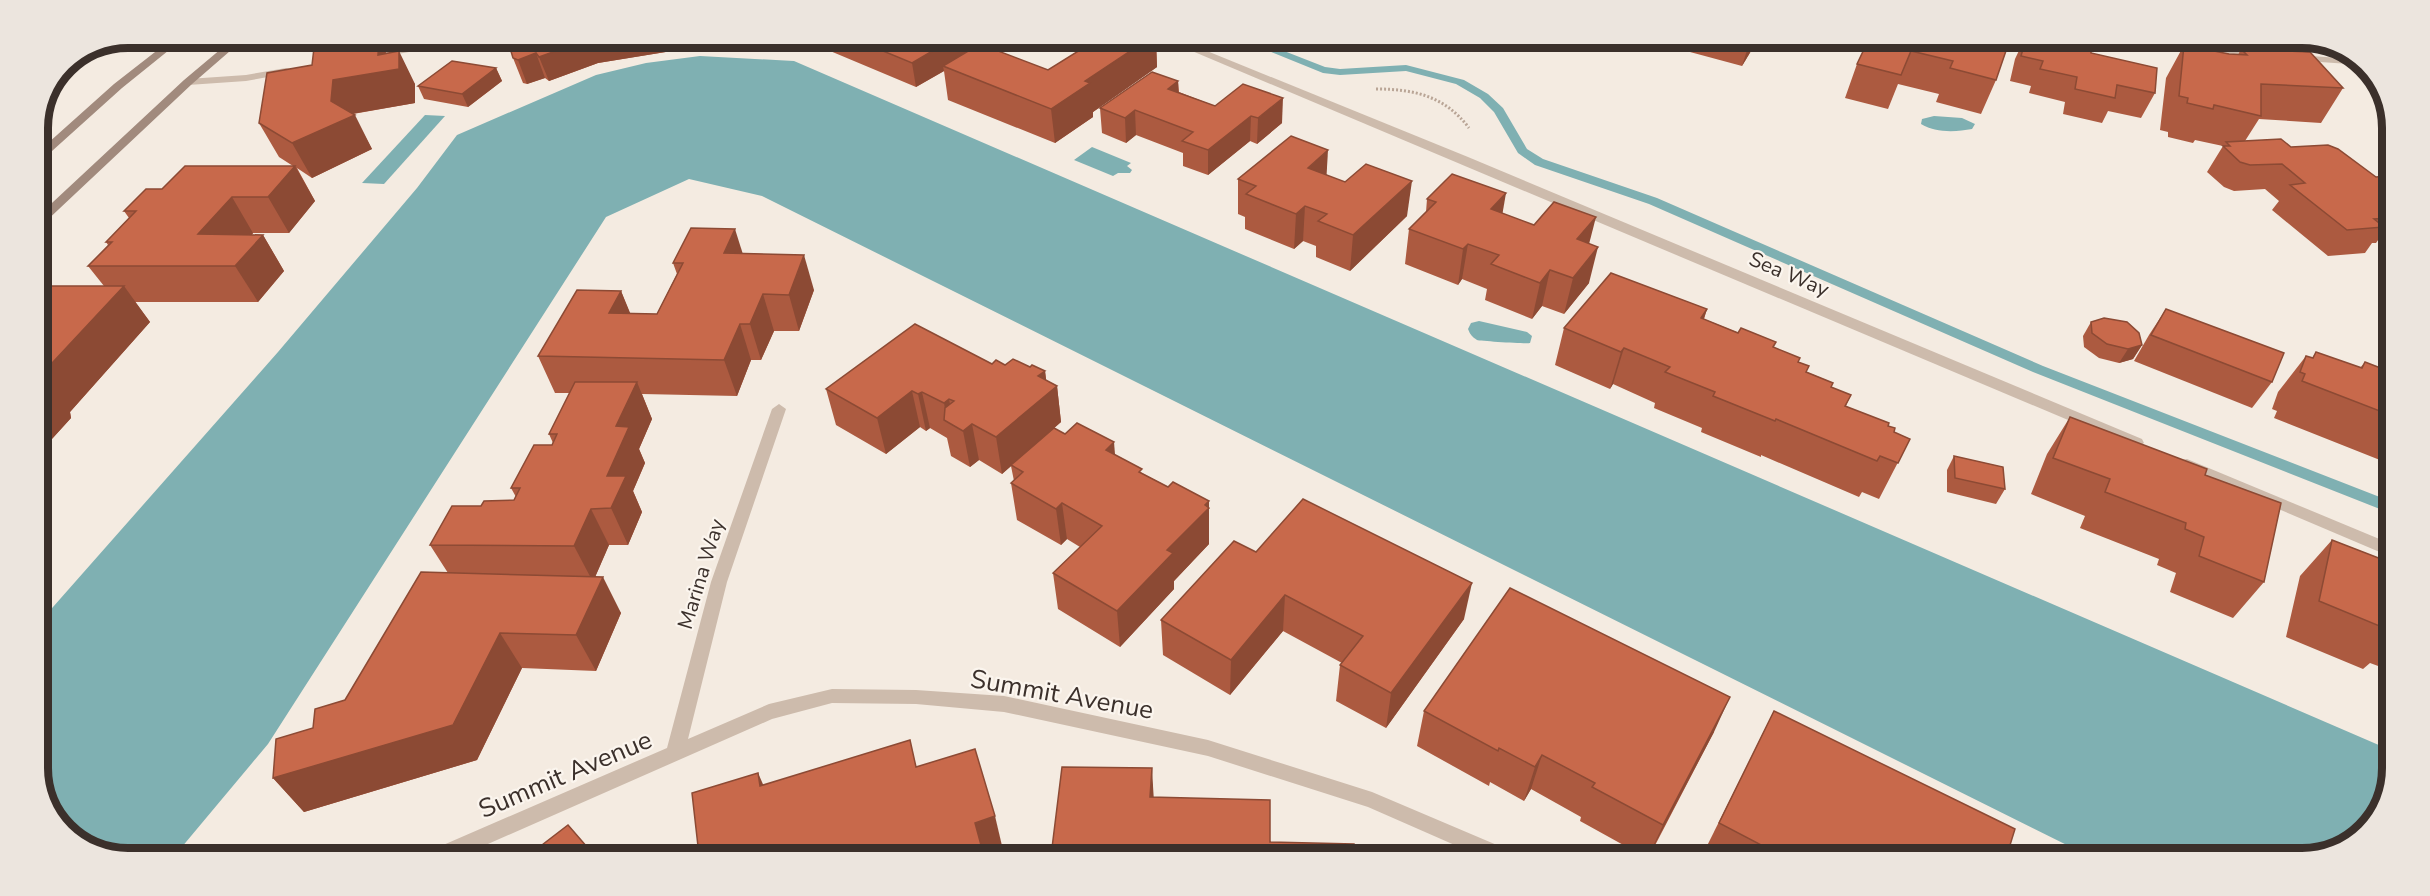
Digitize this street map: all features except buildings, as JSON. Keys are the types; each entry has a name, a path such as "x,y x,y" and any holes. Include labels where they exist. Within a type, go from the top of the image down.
{"main road":[{"path":"48,149 118,86 166,48"},
{"path":"48,213 188,82 228,48"}],"street":[{"path":"371,56 416,48"},
{"name":"Sea Way","path":"1193,48 2147,448"},
{"path":"2184,48 2347,62"},
{"path":"188,82 246,78 303,68"},
{"name":"Marina Way","path":"675,754 719,582 780,408"},
{"path":"2169,457 2382,547"},
{"name":"Summit Avenue","path":"457,848 769,712 832,696 916,696 1004,704 1208,748 1372,800 1483,848"}],"water":[{"path":"700,56 794,61 2382,746 2382,768 2378,794 2359,825 2337,840 2318,846 2302,848 2073,848 762,196 689,179 606,217 268,744 181,848 112,846 84,835 71,825 56,803 48,773 48,613 278,352 417,188 457,135 596,75 646,63"},
{"path":"425,115 445,116 384,184 362,183"},
{"path":"1934,116 1962,118 1975,124 1972,129 1953,131 1933,129 1921,124 1922,119"},
{"path":"1092,147 1131,163 1127,166 1132,170 1130,173 1118,173 1113,176 1074,160"},
{"path":"1479,321 1527,332 1532,336 1530,343 1477,340 1468,329 1471,323"}],"waterway":[{"path":"1267,48 1323,70 1340,72 1406,68 1460,82 1484,96 1499,110 1522,151 1539,162 1653,201 2038,369 2382,504"}]}
